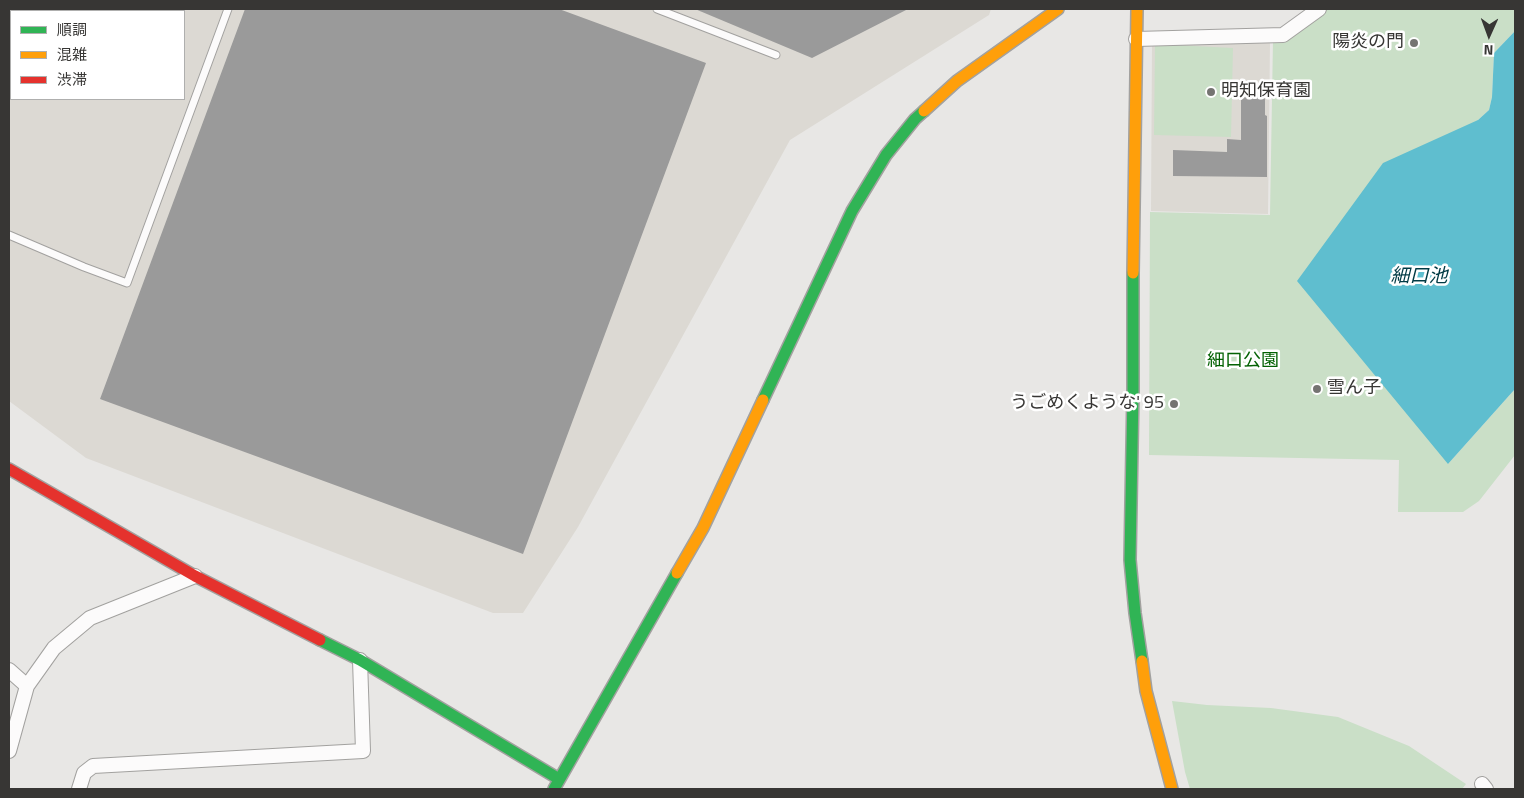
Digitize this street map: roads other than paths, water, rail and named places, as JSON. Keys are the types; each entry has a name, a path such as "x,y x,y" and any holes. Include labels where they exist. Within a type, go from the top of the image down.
{"street":[{"path":"9,468 195,576 360,660 556,784 703,528 852,211 886,155 916,119 957,81 1058,9"},
{"path":"1137,9 1130,560 1134,612 1146,691 1172,789"},
{"path":"1136,39 1283,35 1319,9"},
{"path":"9,751 27,686 54,648 90,618 195,576"},
{"path":"79,789 84,773 93,766 363,751 360,660"},
{"path":"9,670 27,686"},
{"path":"1480,789 1482,784 1486,789"}],"lane":[{"path":"9,235 127,283 228,9"},
{"path":"657,9 776,55"}],"water":[{"name":"細口池","path":"1515,31 1515,389 1448,464 1297,281 1383,163 1478,120 1489,110 1492,97 1494,53"}],"place":[{"name":"陽炎の門","path":"1414,43"},
{"name":"明知保育園","path":"1211,92"},
{"name":"雪ん子","path":"1317,389"},
{"name":"うごめくような' 95","path":"1174,404"}],"park label":[{"name":"細口公園","path":"1243,362"}]}
